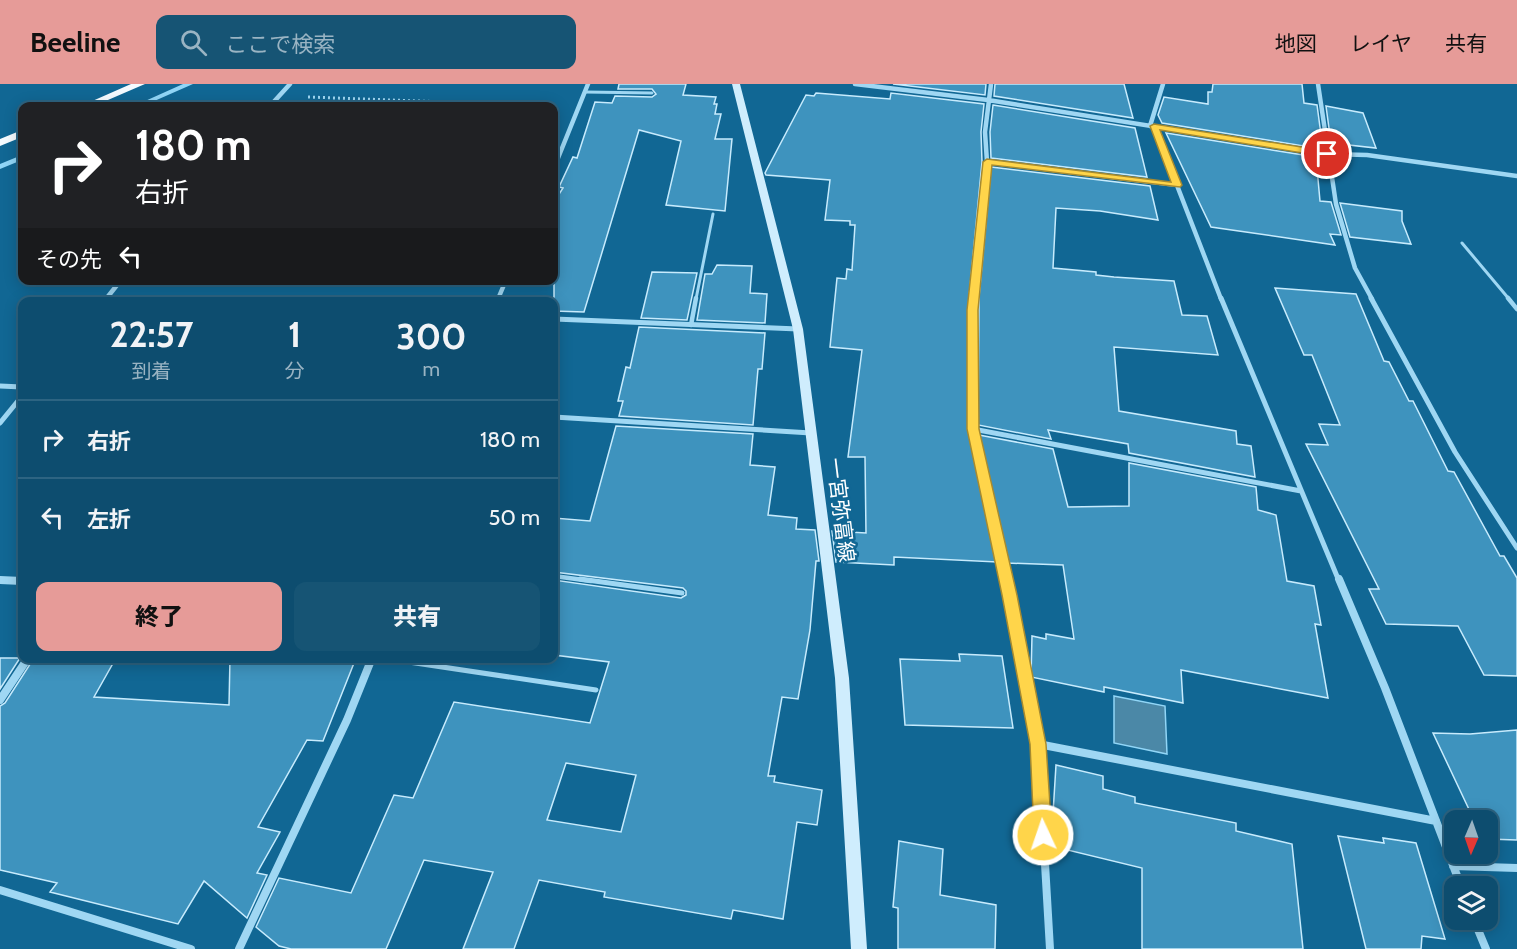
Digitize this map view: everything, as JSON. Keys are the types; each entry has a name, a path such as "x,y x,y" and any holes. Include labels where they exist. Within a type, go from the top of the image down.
{"highway":[{"path":"96,102 140,84"},
{"path":"0,143 18,135"}],"main road":[{"name":"一宮弥富線","path":"736,84 798,329 842,678 859,949"}],"street":[{"path":"274,102 290,84"},
{"path":"558,158 588,84"},
{"path":"855,84 988,100 1327,154 1367,155 1517,176"},
{"path":"991,84 985,132 987,162 973,310 973,429 1038,744 1050,949"},
{"path":"1162,84 1152,126 1239,345 1385,688 1457,876"},
{"path":"1318,84 1336,204 1355,268 1455,452 1517,548"},
{"path":"987,162 1177,185"},
{"path":"108,297 118,285"},
{"path":"558,320 798,329"},
{"path":"0,386 18,387"},
{"path":"0,423 18,401"},
{"path":"558,417 811,433"},
{"path":"973,429 1301,491"},
{"path":"0,580 18,581"},
{"path":"0,700 25,663"},
{"path":"239,949 347,720 370,663"},
{"path":"1038,744 1436,820"},
{"path":"1453,866 1517,868"},
{"path":"0,890 191,949"},
{"path":"1478,930 1486,949"}],"lane":[{"path":"585,92 652,93"},
{"path":"691,325 713,214"},
{"path":"1462,243 1517,309"},
{"path":"558,577 682,593"},
{"path":"415,663 596,690"}],"path":[{"path":"280,96 460,102"},
{"path":"558,105 580,106"}],"water":[{"path":"1114,696 1165,706 1167,754 1114,743"}],"building":[{"path":"619,84 686,84 683,95 716,97 715,114 721,114 715,139 732,139 725,211 666,205 681,141 639,130 584,312 558,311 558,297 554,297 554,285 558,285 558,196 563,188 559,187 573,157 577,158 595,102 612,103 615,96 652,97 656,94 652,89 618,89"},
{"path":"893,84 986,84 985,95"},
{"path":"995,84 1124,84 1133,118 994,96"},
{"path":"1213,84 1302,84 1304,103 1317,105 1322,142 1315,141 1316,148 1162,123 1158,115 1164,97 1208,104 1208,92 1212,92"},
{"path":"816,93 890,99 891,93 984,104 981,132 982,162 969,298 968,429 997,562 894,557 894,565 836,562 832,531 866,533 865,457 848,457 862,350 830,347 837,278 846,279 847,269 852,270 855,225 850,225 850,221 825,220 830,180 766,175 765,173 806,95 814,96"},
{"path":"993,105 1135,128 1147,177 991,158 990,132"},
{"path":"1326,106 1363,113 1376,148 1331,143"},
{"path":"1166,133 1316,157 1320,201 1331,202 1341,235 1330,234 1335,245 1211,227"},
{"path":"991,167 1150,186 1158,220 1100,211 1056,208 1053,268 1096,272 1096,275 1114,277 1174,281 1182,315 1207,316 1218,355 1114,347 1119,411 1236,431 1237,444 1251,446 1255,477 1129,453 1128,444 1048,430 1051,439 978,425 979,297"},
{"path":"1340,203 1402,211 1402,221 1411,244 1350,237"},
{"path":"717,265 752,266 750,293 767,294 765,323 697,320 705,274 712,274"},
{"path":"652,272 697,273 687,320 641,318"},
{"path":"1275,288 1356,294 1384,361 1389,362 1409,401 1413,401 1448,471 1454,472 1500,556 1504,556 1517,578 1517,676 1484,675 1458,626 1386,624 1369,589 1379,589 1306,444 1328,445 1319,424 1340,425 1312,355 1304,355"},
{"path":"639,327 765,333 762,369 758,369 753,425 619,416 623,401 618,401 626,367 630,368"},
{"path":"616,426 753,434 750,465 775,467 768,515 797,518 796,529 815,530 819,561 816,561 810,630 798,699 782,697 768,776 775,776 774,782 822,790 817,825 797,822 783,919 733,910 731,919 604,897 605,892 539,880 514,949 463,949 493,872 424,860 386,949 291,949 279,946 256,927 279,878 351,893 394,795 413,798 454,702 590,723 609,662 558,656 558,581 681,598 686,595 683,588 558,572 558,518 590,521","holes":["566,763 636,775 621,832 547,820"]},
{"path":"979,435 1053,449 1068,507 1129,506 1129,463 1256,487 1258,510 1276,515 1287,581 1314,586 1321,625 1315,624 1328,698 1181,670 1183,703 1104,687 1104,692 1031,677 1032,636 1046,639 1046,634 1074,639 1063,565 1007,563"},
{"path":"959,654 1002,656 1013,728 905,725 900,659 960,661"},
{"path":"0,658 18,658 18,661 0,689"},
{"path":"31,663 113,663 94,697 229,705 230,663 354,663 323,741 307,740 258,827 280,832 257,873 267,875 247,918 204,881 178,924 50,892 57,883 0,870 0,706 5,703"},
{"path":"1517,730 1517,840 1498,839 1498,810 1469,810 1433,733 1470,734"},
{"path":"1056,765 1103,776 1103,789 1135,797 1135,803 1236,823 1236,831 1292,844 1303,949 1142,949 1142,868 1051,846"},
{"path":"1338,836 1384,843 1383,838 1416,843 1445,939 1422,936 1421,949 1366,949"},
{"path":"899,841 943,849 940,895 996,905 995,949 898,949 898,908 893,907"}],"waterway":[{"path":"147,102 189,84"},
{"path":"0,167 18,159"}],"route":[{"path":"1043,835 1038,744 973,429 973,310 987,162 1177,185 1154,126 1327,154"}]}
